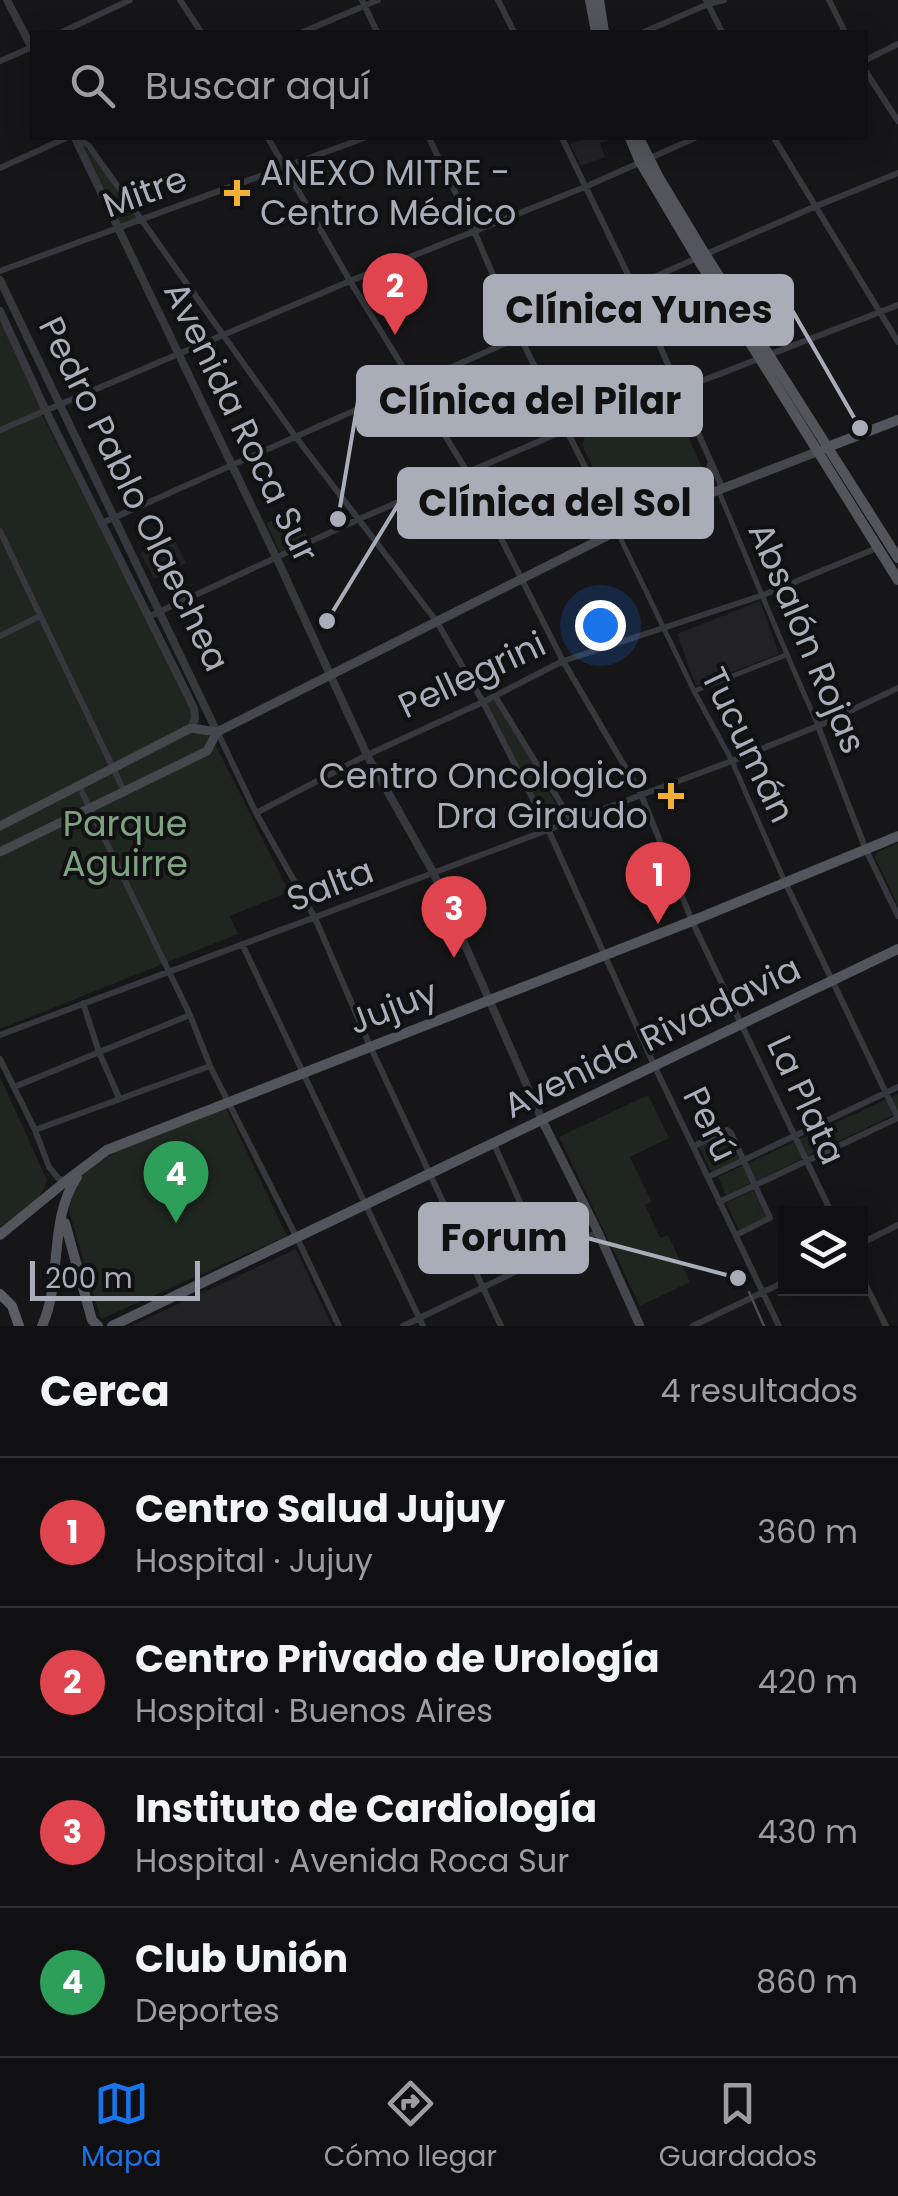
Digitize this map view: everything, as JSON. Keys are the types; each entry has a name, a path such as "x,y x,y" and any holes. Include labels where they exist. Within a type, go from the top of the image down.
{"highway":[{"path":"0,1294 12,1306 20,1326"}],"main road":[{"path":"590,0 596,30"},
{"path":"599,0 604,30"},
{"path":"631,140 824,449 898,558"},
{"path":"639,140 644,161"},
{"path":"0,852 207,751 217,732 617,531 898,420"},
{"path":"888,543 898,580"},
{"path":"0,826 191,728 217,732"},
{"name":"Jujuy","path":"68,1183 107,1150 898,836"},
{"name":"Avenida Rivadavia","path":"112,1326 898,950"},
{"name":"Avenida Roca Sur","path":"542,1120 640,1326"},
{"path":"0,1235 68,1183"},
{"path":"42,1326 52,1295 68,1183"},
{"path":"63,1212 92,1320 98,1326"}],"street":[{"path":"7,0 30,43"},
{"path":"66,30 130,0"},
{"path":"180,0 199,30"},
{"path":"307,30 363,3 378,0"},
{"path":"498,0 513,30"},
{"path":"829,0 844,30"},
{"path":"649,30 714,2 721,30"},
{"path":"363,3 377,30"},
{"path":"868,59 898,44"},
{"path":"0,61 30,48"},
{"path":"868,75 898,121"},
{"path":"0,168 62,140"},
{"name":"Avenida Roca Sur","path":"77,140 367,755 432,872 542,1120"},
{"name":"Perú","path":"79,140 89,146 294,436 437,622 548,829 654,1065 779,1326"},
{"name":"La Plata","path":"269,140 468,473 563,661 641,794 692,921 828,1206"},
{"name":"Mitre","path":"0,272 359,140"},
{"path":"430,140 520,336 617,531"},
{"path":"563,140 634,286 720,488"},
{"path":"0,430 690,140"},
{"path":"775,140 898,342"},
{"path":"102,523 814,206 898,174"},
{"name":"Pedro Pablo Olaechea","path":"0,280 217,732"},
{"path":"148,617 568,428 678,391 898,305"},
{"name":"Pedro Pablo Olaechea","path":"0,311 194,708 191,728"},
{"path":"699,496 706,485 710,462"},
{"name":"Absalón Rojas","path":"720,488 866,850 898,916"},
{"path":"0,530 124,792"},
{"name":"Tucumán","path":"617,531 732,761 898,1118"},
{"name":"Pellegrini","path":"256,813 563,661 763,595 888,543"},
{"path":"0,636 40,616"},
{"path":"694,691 786,656"},
{"name":"Salta","path":"0,1035 732,761 898,688"},
{"path":"494,696 571,820"},
{"path":"217,732 314,918 502,1326"},
{"path":"79,786 190,1015 210,1066 339,1326"},
{"path":"242,944 421,1322"},
{"path":"83,1003 119,1098"},
{"path":"14,1087 190,1015"},
{"path":"0,1059 49,1167 51,1186 43,1200"},
{"path":"35,1130 210,1066"},
{"path":"708,1178 898,1087"},
{"path":"719,1202 898,1118"},
{"name":"Perú","path":"694,1146 729,1131 744,1161 770,1218 736,1235"},
{"path":"494,1144 544,1258"},
{"path":"49,1167 68,1183"},
{"path":"868,1240 898,1226"},
{"path":"402,1326 421,1322 598,1232"},
{"path":"693,1326 778,1285"},
{"path":"868,1290 886,1326"}],"shaded area":[{"path":"608,140 600,143 605,157 581,166 570,144"},
{"path":"173,537 186,563 154,579 140,553"},
{"path":"760,601 779,654 696,686 677,634"},
{"path":"296,1249 332,1326 131,1326"}],"green space":[{"path":"82,144 91,153 138,218 120,224"},
{"name":"Parque Aguirre","path":"0,320 40,411 289,892 230,916 238,934 0,1029"},
{"path":"665,405 677,410 704,473 697,489 626,516 615,513 582,445 587,431"},
{"path":"295,513 309,540 280,552 266,523"},
{"path":"497,697 564,819 544,826 485,701"},
{"path":"898,843 898,906 875,857 877,852"},
{"path":"0,1077 47,1180 34,1203 0,1232"},
{"path":"898,1094 898,1113 726,1195 718,1177"},
{"path":"648,1095 669,1138 630,1157 651,1201 645,1205 660,1238 668,1235 690,1282 640,1306 559,1137"},
{"path":"225,1106 287,1236 101,1319 69,1211 73,1190 87,1170 111,1154"},
{"path":"726,1134 739,1159 712,1172 699,1147"},
{"path":"753,1190 766,1217 739,1230 726,1203"}],"tram line":[{"path":"749,1292 764,1326"}],"place":[{"name":"ANEXO MITRE - Centro Médico","path":"237,193"},
{"name":"Centro Privado de Urología","path":"395,335"},
{"name":"Clínica Yunes","path":"860,428"},
{"name":"Clínica del Pilar","path":"338,519"},
{"name":"Clínica del Sol","path":"327,621"},
{"name":"Centro Oncologico Dra Giraudo","path":"671,796"},
{"name":"Centro Salud Jujuy","path":"658,924"},
{"name":"Instituto de Cardiología","path":"454,958"},
{"name":"Club Unión","path":"176,1223"},
{"name":"Forum","path":"738,1278"}]}
